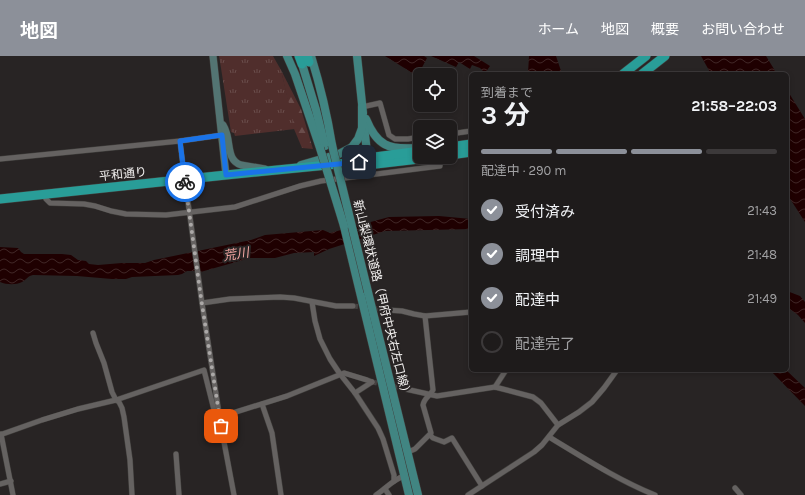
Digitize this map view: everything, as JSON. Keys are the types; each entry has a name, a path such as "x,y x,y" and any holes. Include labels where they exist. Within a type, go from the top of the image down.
{"highway":[{"path":"626,72 646,56"},
{"path":"645,72 665,56"},
{"path":"457,145 467,144"},
{"name":"平和通り","path":"0,199 368,161 375,157 413,152"},
{"path":"457,154 469,152"},
{"name":"平和通り","path":"368,161 376,164 413,160"}],"main road":[{"path":"288,56 326,146"},
{"path":"357,56 368,161"},
{"name":"新山梨環状道路（甲府中央右左口線）","path":"306,59 322,107 326,146 344,226 364,292 409,495"},
{"path":"362,107 370,128 380,142 394,148 413,148"},
{"path":"287,169 339,154 352,147 358,139 362,128 362,107"},
{"name":"新山梨環状道路（甲府中央右左口線）","path":"326,146 408,452 418,495"}],"street":[{"path":"213,56 226,175"},
{"path":"362,107 380,103 389,135 394,138 413,139"},
{"path":"220,118 227,134 232,159 235,162 241,165 273,170"},
{"path":"457,133 469,131"},
{"path":"0,159 180,141 222,135"},
{"path":"180,141 202,300 234,495"},
{"path":"44,194 50,203 84,204 126,214 190,214 235,207 321,181 440,166 440,164"},
{"path":"202,300 280,297 294,298 336,306 352,306"},
{"path":"312,302 320,338 330,359 378,428 394,475 394,481"},
{"path":"387,310 402,311 425,316 469,312"},
{"path":"408,452 415,449 432,433 423,404 424,400 433,390 425,316"},
{"path":"93,333 104,363 112,392 122,408 130,460 132,495"},
{"path":"13,495 0,434 56,416 116,400 204,370 215,414 220,417 287,396 344,373 372,382 355,393"},
{"path":"495,387 505,372"},
{"path":"468,495 478,492 482,486 542,446 558,425 592,402 616,372"},
{"path":"400,388 437,396 495,387 533,397 541,404 558,425"},
{"path":"262,404 272,432 281,495"},
{"path":"430,435 433,438 444,442 452,438 482,486"},
{"path":"549,437 607,472 644,491 656,495"},
{"path":"176,454 179,495"},
{"path":"376,495 394,481 404,476"},
{"path":"0,484 11,481"},
{"path":"735,488 741,495"},
{"path":"385,489 390,495"}],"green space":[{"path":"219,56 273,56 281,70 295,129 235,136 234,133 231,132"},
{"path":"281,70 301,109 313,149 302,148 294,129"}],"water":[{"path":"385,56 424,56 427,58 422,68 413,68 413,73"},
{"path":"431,56 474,56 490,66 486,72 472,65 470,69 459,62 456,67"},
{"path":"529,56 556,56 561,72 528,72"},
{"path":"701,56 766,56 776,72 710,72"},
{"path":"789,93 805,119 805,222 789,197"},
{"name":"荒川","path":"439,216 469,219 469,229 385,231 329,249 314,256 314,252 294,253 275,258 250,258 197,273 195,271 187,271 178,275 132,277 126,279 33,275 17,284 0,282 0,247 18,248 24,254 71,255 78,260 86,261 89,264 98,265 145,263 251,240 265,235 323,230 330,233 389,217"},
{"path":"789,292 800,296 805,302 805,323 798,315 789,308"},
{"path":"772,372 788,372 805,388 805,406"}],"tunnel":[{"path":"353,306 387,310"},
{"path":"372,382 401,388"}],"way so far":[{"path":"185,182 221,426"}],"route":[{"path":"185,182 180,141 222,135 226,175 359,162"}]}
